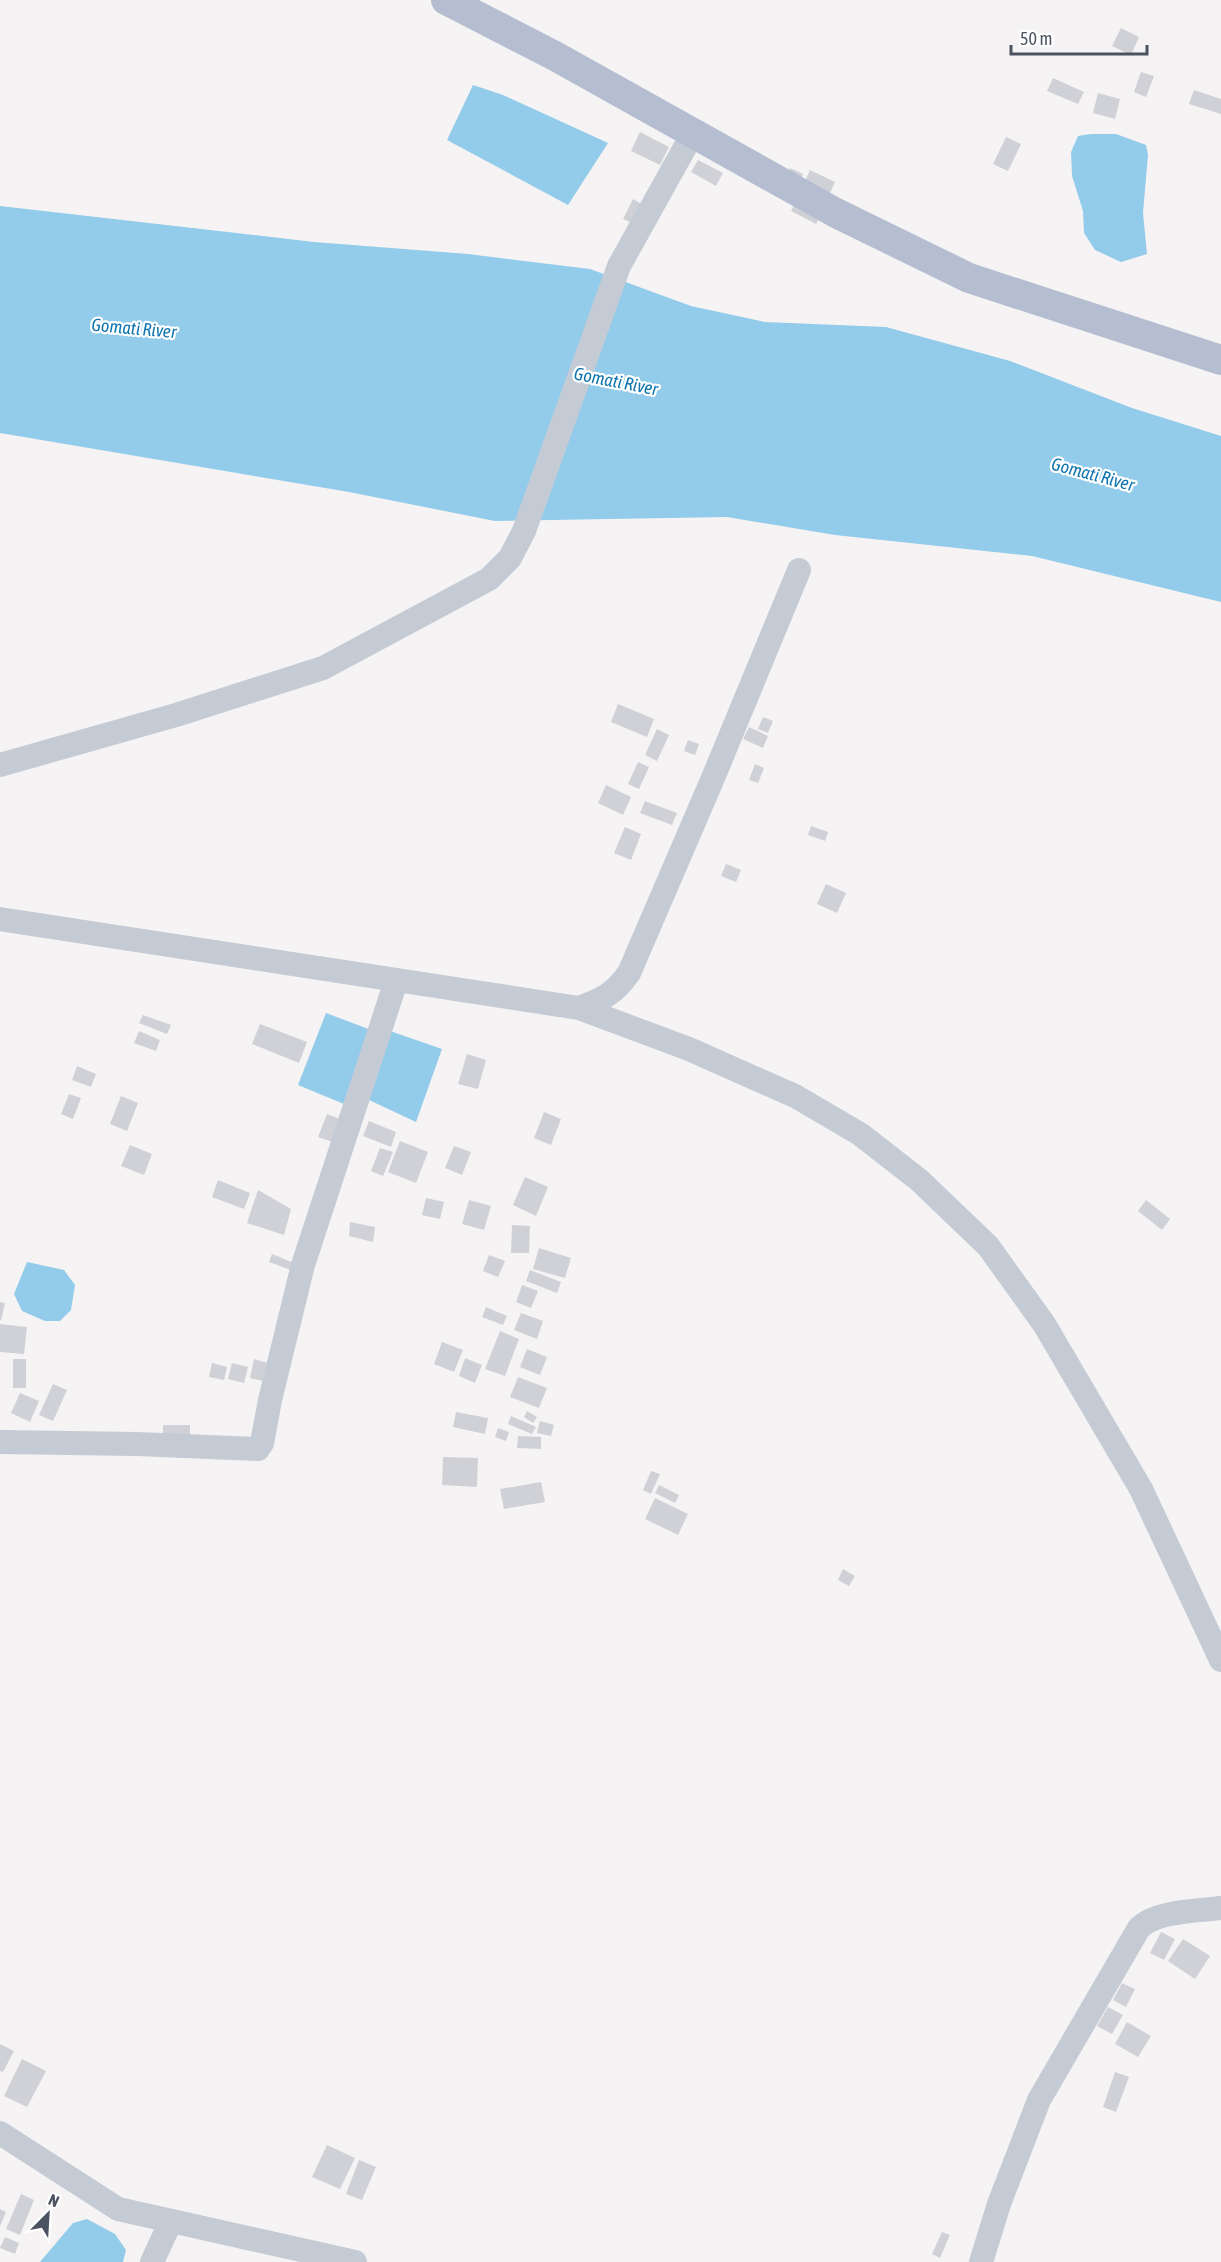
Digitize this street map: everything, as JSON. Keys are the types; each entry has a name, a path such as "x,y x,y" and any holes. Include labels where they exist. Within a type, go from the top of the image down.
{"main road":[{"path":"457,2 836,213 969,278 1221,360"}],"street":[{"path":"0,765 176,715 323,668 489,579 510,558 524,531 619,266 693,133"},
{"path":"579,1008 605,998 619,987 629,973 718,768 799,570"},
{"path":"0,919 579,1008 689,1049 795,1096 860,1134 920,1180 988,1246 1044,1324 1141,1488 1221,1660"},
{"path":"0,1442 258,1449 262,1443 270,1400 303,1265 396,981"},
{"path":"981,2262 999,2204 1039,2100 1138,1928 1146,1920 1157,1917 1221,1908"},
{"path":"0,2133 118,2209 355,2262"},
{"path":"152,2262 171,2221"}],"water":[{"path":"473,85 503,95 608,143 568,205 447,140"},
{"path":"1116,134 1146,145 1148,155 1143,213 1147,254 1121,262 1095,250 1084,233 1083,211 1072,176 1071,152 1078,136"},
{"name":"Gomati River","path":"0,206 314,242 468,254 590,269 691,306 765,322 886,327 1010,361 1132,408 1221,436 1221,602 1032,556 835,535 727,517 495,521 349,492 0,433"},
{"path":"326,1013 371,1030 344,1104 298,1085"},
{"path":"390,1031 442,1049 416,1122 367,1099"},
{"path":"27,1262 64,1270 75,1285 71,1310 60,1321 45,1321 22,1311 14,1294"},
{"path":"87,2219 115,2234 126,2250 123,2262 40,2262 73,2223"}],"building":[{"path":"1121,28 1139,37 1131,55 1112,46"},
{"path":"1141,72 1154,76 1146,97 1134,92"},
{"path":"1053,78 1084,92 1078,104 1047,91"},
{"path":"1194,90 1221,99 1221,114 1189,104"},
{"path":"1098,93 1120,99 1115,119 1093,113"},
{"path":"640,132 669,147 660,165 631,151"},
{"path":"1006,137 1021,144 1008,171 993,164"},
{"path":"698,160 723,173 716,186 691,172"},
{"path":"790,168 803,174 800,182 787,176"},
{"path":"810,170 835,182 830,193 805,181"},
{"path":"633,199 643,205 634,224 623,219"},
{"path":"797,200 822,213 816,224 791,211"},
{"path":"618,704 654,719 647,737 611,722"},
{"path":"763,717 773,721 768,733 758,729"},
{"path":"749,727 768,736 763,748 743,739"},
{"path":"657,729 669,735 657,761 645,755"},
{"path":"688,740 699,744 695,755 684,751"},
{"path":"638,762 649,767 639,789 628,784"},
{"path":"755,764 764,768 758,783 749,780"},
{"path":"606,785 631,797 623,815 598,803"},
{"path":"645,801 677,813 672,825 640,813"},
{"path":"811,826 828,832 825,841 808,835"},
{"path":"625,827 641,834 631,860 614,853"},
{"path":"726,864 741,870 736,882 721,876"},
{"path":"826,884 846,893 837,913 817,904"},
{"path":"143,1015 171,1025 167,1034 139,1023"},
{"path":"260,1024 307,1042 299,1063 252,1044"},
{"path":"139,1031 160,1040 156,1051 134,1043"},
{"path":"467,1054 486,1060 478,1089 458,1084"},
{"path":"77,1066 96,1074 91,1087 72,1080"},
{"path":"69,1094 81,1098 73,1119 61,1114"},
{"path":"121,1096 138,1103 127,1131 110,1124"},
{"path":"544,1112 561,1119 551,1145 534,1138"},
{"path":"327,1114 345,1121 336,1143 318,1137"},
{"path":"369,1121 396,1132 391,1147 363,1136"},
{"path":"400,1141 428,1152 416,1183 388,1172"},
{"path":"130,1145 152,1154 144,1175 121,1166"},
{"path":"454,1146 471,1152 462,1175 445,1168"},
{"path":"380,1148 393,1152 383,1176 371,1171"},
{"path":"525,1177 548,1187 536,1216 513,1205"},
{"path":"218,1180 250,1193 244,1209 212,1197"},
{"path":"258,1190 291,1209 284,1235 247,1223"},
{"path":"426,1198 444,1202 440,1219 422,1215"},
{"path":"469,1200 491,1206 484,1230 462,1224"},
{"path":"1146,1200 1170,1219 1162,1230 1138,1211"},
{"path":"350,1222 375,1227 373,1242 349,1236"},
{"path":"512,1225 530,1226 529,1253 511,1253"},
{"path":"539,1248 571,1258 565,1278 533,1269"},
{"path":"272,1254 294,1263 291,1270 269,1262"},
{"path":"489,1255 505,1261 498,1277 483,1271"},
{"path":"530,1270 561,1282 557,1293 526,1281"},
{"path":"522,1285 538,1291 531,1308 516,1302"},
{"path":"0,1302 5,1303 1,1321 0,1320"},
{"path":"486,1307 507,1316 503,1325 482,1317"},
{"path":"521,1313 543,1321 537,1339 514,1330"},
{"path":"0,1324 27,1327 24,1354 0,1352"},
{"path":"500,1331 519,1339 505,1376 485,1369"},
{"path":"442,1342 463,1350 454,1372 434,1364"},
{"path":"527,1349 547,1357 540,1375 520,1367"},
{"path":"465,1358 482,1365 475,1383 459,1376"},
{"path":"13,1359 26,1359 26,1388 13,1388"},
{"path":"254,1359 271,1364 267,1382 250,1378"},
{"path":"212,1363 227,1367 224,1380 209,1377"},
{"path":"232,1363 248,1367 244,1383 228,1379"},
{"path":"518,1377 547,1388 539,1408 510,1397"},
{"path":"53,1384 67,1390 53,1421 39,1415"},
{"path":"20,1393 39,1401 30,1422 11,1413"},
{"path":"527,1411 537,1417 533,1423 524,1417"},
{"path":"456,1412 488,1418 485,1434 453,1427"},
{"path":"511,1416 536,1427 532,1434 508,1424"},
{"path":"540,1421 554,1425 551,1436 537,1433"},
{"path":"163,1425 190,1425 190,1436 163,1436"},
{"path":"498,1428 509,1432 506,1441 495,1437"},
{"path":"518,1436 541,1437 541,1449 517,1448"},
{"path":"443,1457 478,1458 477,1487 442,1485"},
{"path":"651,1471 660,1474 651,1494 643,1490"},
{"path":"541,1482 545,1502 504,1509 500,1489"},
{"path":"659,1485 679,1495 675,1503 655,1493"},
{"path":"655,1498 688,1514 678,1535 645,1519"},
{"path":"843,1569 855,1576 849,1586 838,1580"},
{"path":"1161,1932 1175,1939 1164,1960 1150,1953"},
{"path":"1183,1939 1210,1956 1195,1979 1168,1961"},
{"path":"1122,1983 1135,1989 1126,2007 1113,2000"},
{"path":"1108,2007 1123,2015 1112,2034 1097,2026"},
{"path":"1127,2022 1151,2036 1138,2057 1115,2044"},
{"path":"0,2044 14,2051 3,2072 0,2071"},
{"path":"22,2059 46,2071 27,2107 4,2096"},
{"path":"1115,2072 1129,2077 1116,2112 1103,2107"},
{"path":"327,2145 355,2158 340,2189 312,2177"},
{"path":"359,2160 376,2167 362,2200 346,2194"},
{"path":"21,2194 34,2200 20,2235 6,2229"},
{"path":"0,2209 6,2212 0,2226"},
{"path":"942,2232 950,2235 940,2258 932,2254"},
{"path":"5,2237 19,2243 15,2254 0,2248"}]}
